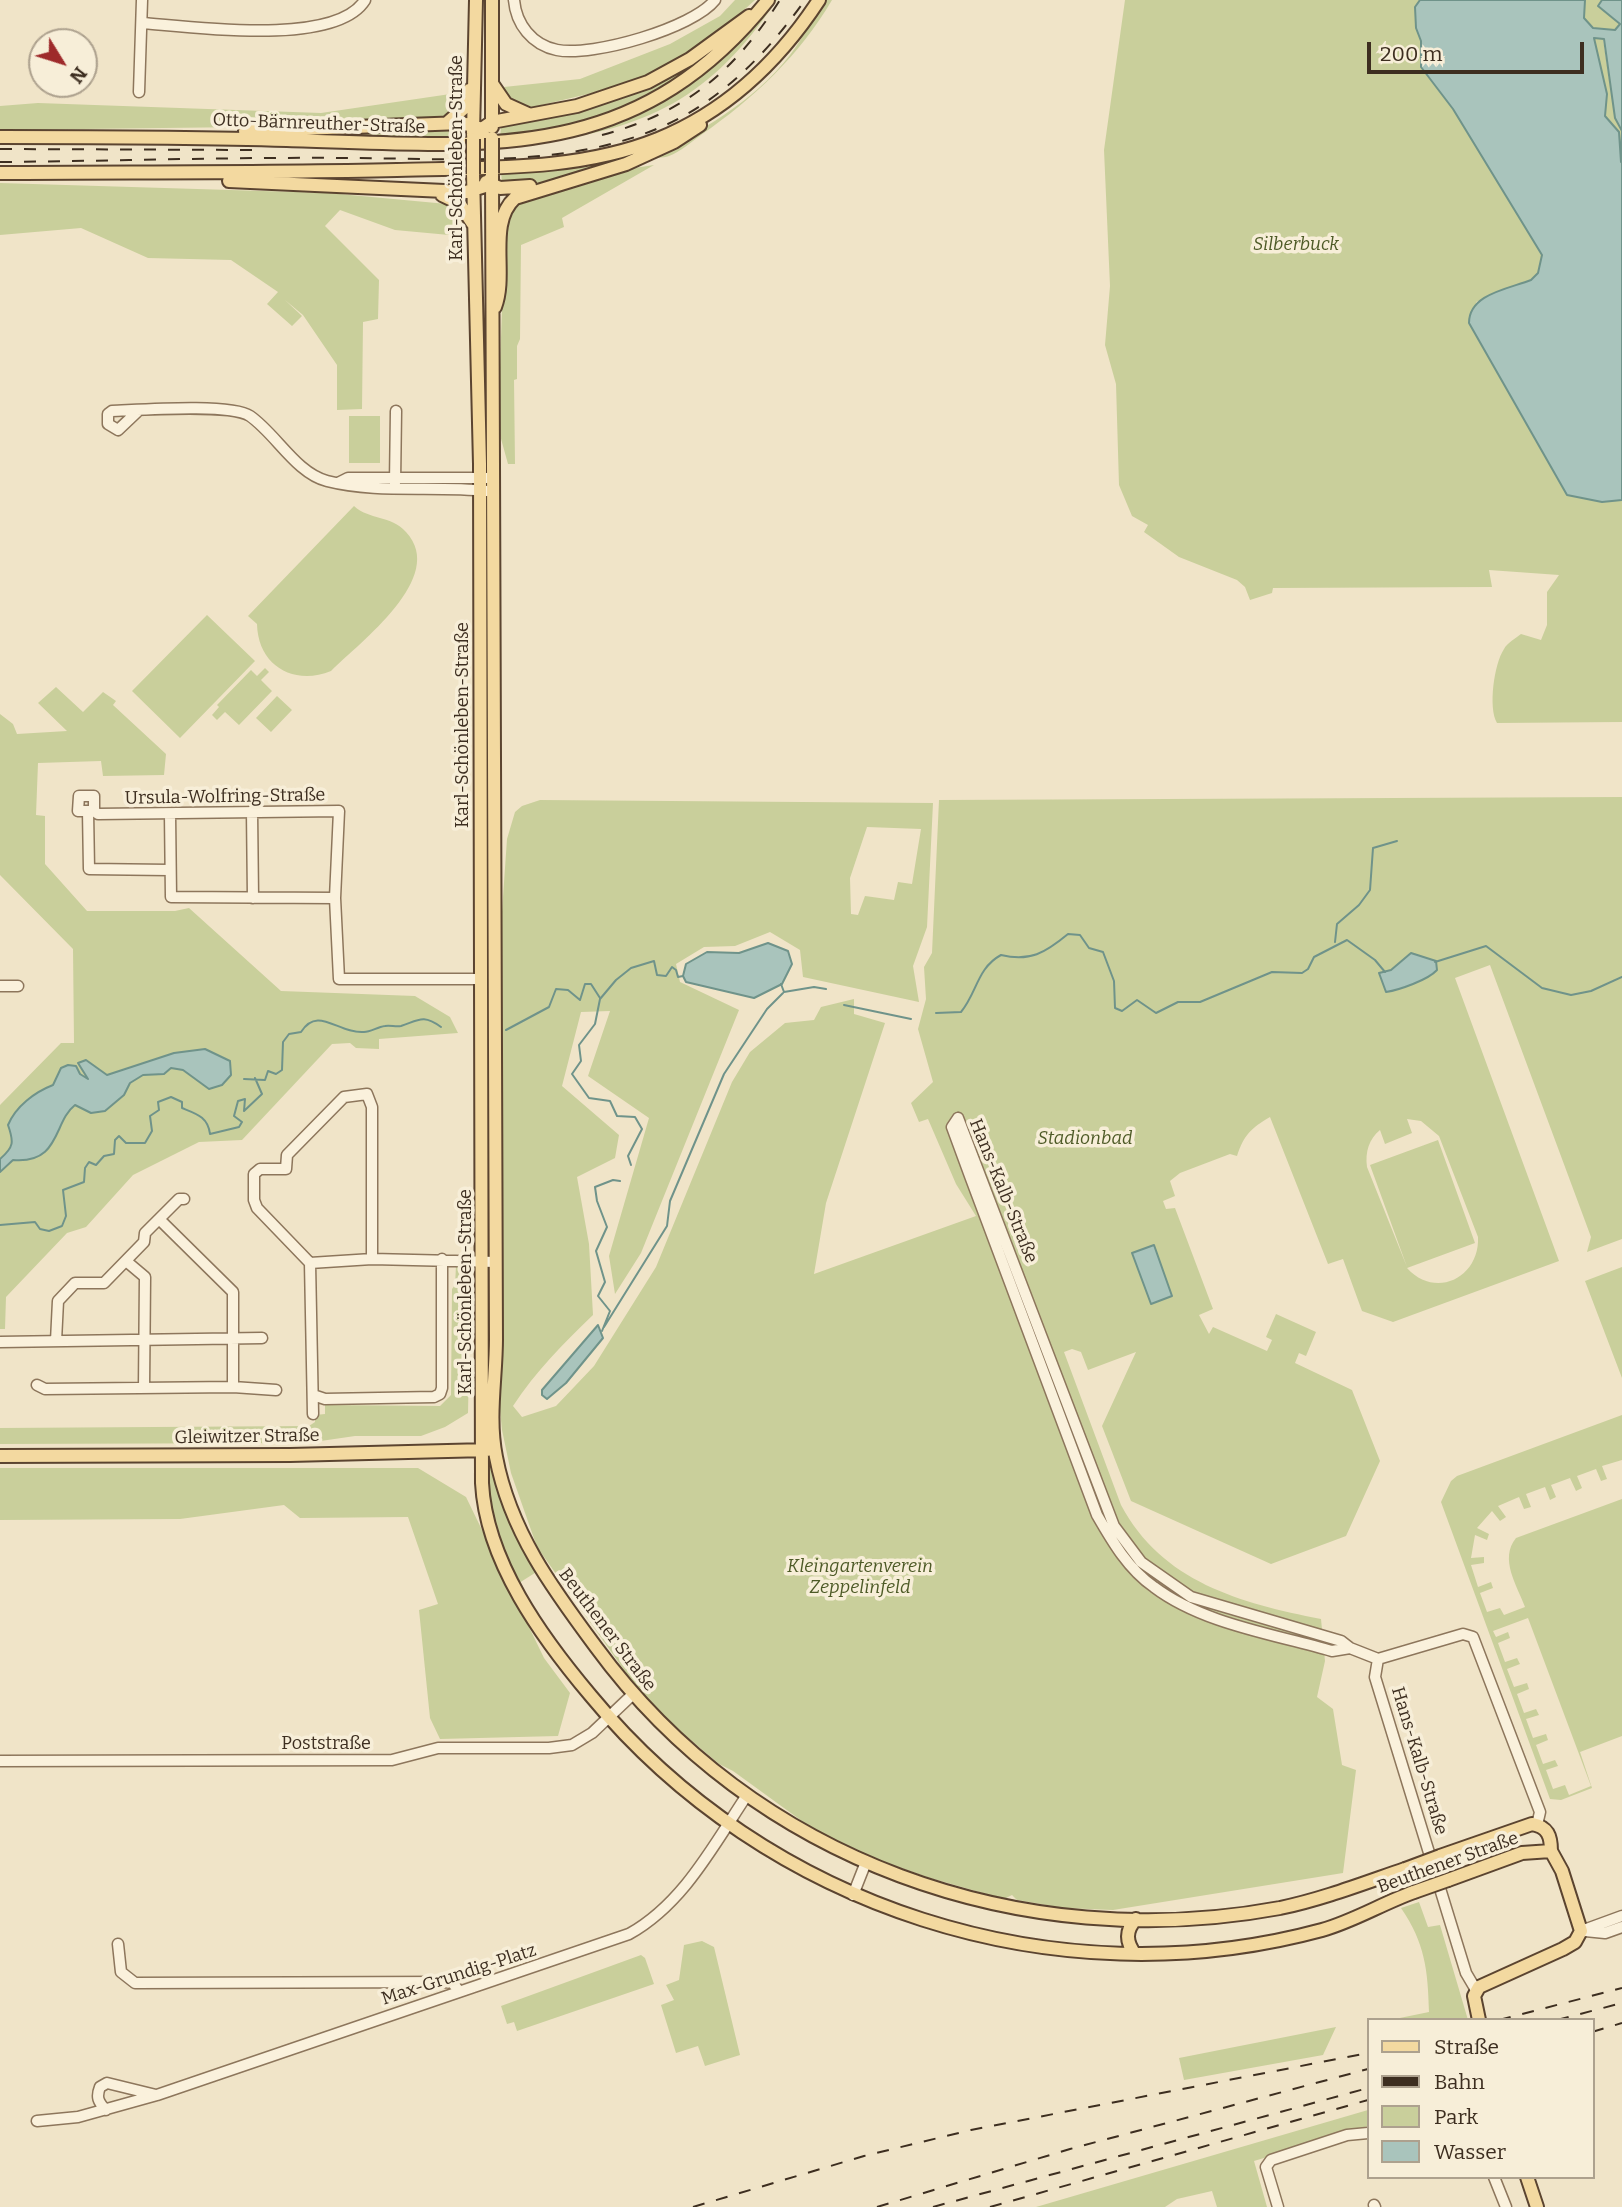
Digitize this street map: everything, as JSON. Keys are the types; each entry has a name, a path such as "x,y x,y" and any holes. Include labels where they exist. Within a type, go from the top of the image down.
{"main road":[{"name":"Karl-Schönleben-Straße","path":"476,0 474,73 493,313 495,986 488,1449"},
{"name":"Karl-Schönleben-Straße","path":"479,134 492,122 492,0"},
{"path":"493,313 501,291 501,230 505,210 520,195 600,173 652,153 693,132 778,55 819,0"},
{"name":"Otto-Bärnreuther-Straße","path":"492,122 587,104 661,76 697,54 766,3"},
{"name":"Otto-Bärnreuther-Straße","path":"0,137 193,138 458,146 508,143 559,135 618,115 667,90 717,53 766,3"},
{"name":"Otto-Bärnreuther-Straße","path":"447,123 463,109 474,73"},
{"path":"492,82 503,101 532,115"},
{"path":"0,173 431,169 574,161 652,141 718,107"},
{"name":"Otto-Bärnreuther-Straße","path":"193,138 212,132 447,123 479,134"},
{"name":"Karl-Schönleben-Straße","path":"479,134 492,153 484,176 473,191 480,484 482,979 490,1261"},
{"path":"198,173 220,180 428,192 473,191"},
{"path":"484,176 506,188 549,185"},
{"path":"428,192 456,201 474,225"},
{"path":"482,979 495,986"},
{"name":"Gleiwitzer Straße","path":"0,1456 488,1449"},
{"name":"Beuthener Straße","path":"488,1449 533,1558 632,1695 696,1758 804,1831 866,1862 936,1889 994,1904 1069,1916 1197,1919 1281,1907 1329,1895 1519,1827 1537,1825 1547,1830 1551,1837 1551,1851 1522,1853 1413,1892 1336,1925 1287,1938 1229,1948 1135,1954 1055,1949 989,1938 914,1918 853,1895 793,1866 727,1824 657,1767 608,1717 553,1647 501,1558 486,1512 488,1449"},
{"path":"1476,1990 1563,1949 1574,1942 1581,1931 1562,1871 1551,1851"},
{"path":"1135,1954 1127,1937 1136,1919"},
{"name":"Hans-Kalb-Straße","path":"1476,1990 1474,2001 1478,2018"},
{"path":"1528,2179 1537,2207"}],"street":[{"path":"139,92 142,0"},
{"path":"143,23 250,31 293,30 353,14 365,0"},
{"path":"514,0 517,17 531,37 548,47 573,51 618,43 661,31 700,14 715,0"},
{"path":"138,411 239,411 256,421 310,472 348,487 395,483 493,485"},
{"path":"395,483 396,411"},
{"name":"Ursula-Wolfring-Straße","path":"169,870 89,869 91,811 98,814 170,814 339,811 335,898 339,979 482,979"},
{"path":"252,811 253,898"},
{"path":"170,814 169,894 174,898 335,898"},
{"path":"0,986 18,986"},
{"path":"313,1414 310,1263 257,1208 254,1200 254,1174 260,1169 286,1169 286,1155 344,1097 352,1094 367,1094 372,1107 372,1259"},
{"name":"Hans-Kalb-Straße","path":"1051,1379 952,1127 958,1118 1051,1379 1097,1515 1118,1550 1154,1588 1200,1612 1220,1613 1332,1651 1350,1648 1378,1660 1375,1677 1395,1746 1466,1973 1476,1990"},
{"path":"56,1341 58,1301 75,1283 104,1283 144,1242 145,1233 179,1199 184,1199"},
{"path":"159,1219 233,1292 233,1387"},
{"path":"310,1263 372,1259 490,1261"},
{"path":"313,1395 325,1399 434,1397 440,1394 442,1259"},
{"path":"126,1261 145,1277 144,1388"},
{"path":"0,1342 234,1341 262,1338"},
{"path":"37,1385 46,1389 233,1387 275,1390"},
{"path":"1378,1660 1462,1634 1473,1637 1539,1812 1537,1825"},
{"name":"Poststraße","path":"0,1761 392,1760 438,1748 561,1747 582,1740 632,1695"},
{"path":"727,1824 747,1795"},
{"name":"Max-Grundig-Platz","path":"37,2121 102,2110 157,2095 458,1990 612,1940 651,1922 676,1898 727,1824"},
{"path":"853,1895 866,1862"},
{"path":"1581,1931 1622,1916"},
{"path":"1581,1931 1605,1933 1622,1927"},
{"path":"118,1944 121,1972 135,1983 452,1982 458,1990"},
{"path":"422,1982 427,2001"},
{"path":"102,2110 97,2094 100,2087 107,2083 157,2095"},
{"path":"1278,2207 1266,2167 1271,2160 1347,2135 1366,2133"},
{"path":"1495,2179 1506,2207"}],"green space":[{"path":"735,0 755,0 703,47 630,84 529,108 508,99 504,87 580,79 670,44 720,16"},
{"path":"774,0 777,0 752,34 727,62 701,85 673,103 644,118 611,129 533,144 607,124 712,64 740,39"},
{"path":"825,0 832,0 805,39 757,91 677,152 667,157 648,159 706,127 760,87 790,55"},
{"name":"Silberbuck","path":"1125,0 1420,0 1415,7 1416,28 1421,41 1421,67 1453,109 1542,255 1538,273 1531,280 1476,302 1602,502 1622,500 1622,722 1497,723 1494,716 1495,675 1500,656 1507,645 1521,634 1541,640 1547,625 1547,592 1559,575 1489,570 1492,587 1273,588 1272,593 1250,600 1245,587 1237,580 1179,557 1144,532 1148,525 1132,516 1119,485 1116,384 1105,345 1110,286 1104,150"},
{"path":"1585,0 1602,0 1599,6 1620,25 1615,30 1593,28 1584,18"},
{"path":"1593,38 1603,39 1615,118 1622,131 1621,163 1619,132 1605,116 1607,94"},
{"path":"711,50 662,86 613,112 559,129 500,138 501,127 566,114"},
{"path":"464,92 458,108 465,142 247,134 245,127 0,130 0,106 38,103 321,113"},
{"path":"648,150 558,181 502,184 501,171"},
{"path":"654,165 562,218 564,227 521,245 520,339 517,346 517,379 514,380 515,464 508,464 498,428 505,218 516,200 621,170"},
{"path":"0,183 329,193 447,204 459,212 460,236 395,230 340,210 325,226 379,280 378,319 363,322 362,409 337,410 337,365 303,315 285,300 302,316 292,326 267,304 278,292 231,260 148,258 81,228 0,235"},
{"path":"349,416 380,416 380,463 349,463"},
{"path":"354,506 366,514 394,523 406,532 416,550 416,569 395,608 331,671 304,676 292,674 271,661 259,639 257,624 248,616"},
{"path":"207,615 255,661 180,738 132,691"},
{"path":"265,668 269,672 261,680 272,691 239,725 225,712 217,720 212,715 219,707 217,705 251,670 257,676"},
{"path":"56,687 83,712 103,692 116,701 113,705 166,754 164,775 103,776 101,761 38,763 36,815 45,816 45,864 87,911 175,911 189,908 281,991 415,996 450,1017 458,1033 379,1039 379,1049 356,1048 350,1043 332,1044 242,1140 199,1142 133,1175 86,1227 67,1233 6,1297 5,1329 0,1329 0,1105 61,1043 74,1043 73,949 0,875 0,714 13,724 17,734 67,731 38,703"},
{"path":"277,696 292,710 271,732 256,718"},
{"path":"1622,797 1622,1239 1587,1252 1591,1237 1490,965 1455,978 1559,1261 1393,1322 1362,1311 1343,1259 1328,1264 1270,1117 1249,1133 1237,1156 1230,1154 1180,1173 1170,1181 1175,1196 1163,1201 1166,1209 1175,1208 1213,1309 1199,1315 1209,1334 1213,1327 1267,1351 1272,1340 1266,1337 1276,1314 1316,1332 1306,1356 1299,1353 1295,1363 1352,1390 1380,1461 1346,1536 1271,1564 1131,1501 1102,1426 1136,1352 1088,1370 1081,1352 1072,1349 1064,1352 1121,1505 1138,1531 1158,1553 1181,1571 1233,1596 1321,1619 1325,1661 1317,1697 1333,1709 1342,1765 1356,1770 1343,1873 1113,1910 1064,1908 1017,1900 1012,1895 1004,1899 930,1878 835,1845 733,1771 719,1764 648,1704 537,1547 511,1473 499,1400 503,1334 501,926 507,839 515,812 522,806 540,800 933,803 927,927 913,966 919,1002 803,977 800,950 770,932 735,946 704,947 676,964 680,982 739,1010 641,1253 615,1294 609,1256 649,1118 588,1076 610,1011 581,1012 562,1086 619,1135 615,1158 577,1177 589,1244 593,1315 550,1358 522,1393 513,1406 522,1417 556,1406 594,1366 656,1267 732,1082 750,1052 785,1023 814,1020 821,1007 854,999 854,1014 885,1023 826,1203 814,1274 976,1216 956,1184 928,1119 919,1122 911,1103 933,1082 918,1029 926,999 924,967 932,953 939,800","holes":["867,827 921,829 912,884 898,882 894,900 865,896 858,915 851,914 850,878","1407,1119 1421,1121 1439,1136 1478,1237 1477,1251 1472,1263 1454,1280 1443,1283 1418,1277 1407,1268 1475,1243 1438,1140 1370,1165 1407,1267 1367,1167 1367,1156 1373,1137 1380,1130 1385,1144 1412,1133"]},
{"path":"456,1266 471,1266 468,1413 445,1427 421,1436 355,1436 307,1443 0,1444 0,1428 309,1426 315,1422 315,1415 325,1414 325,1405 440,1406 451,1395 452,1289 455,1285"},
{"path":"1622,1267 1622,1378 1585,1281"},
{"path":"1622,1415 1622,1460 1602,1466 1607,1479 1601,1481 1596,1469 1577,1476 1582,1488 1576,1491 1570,1478 1551,1485 1556,1497 1550,1500 1545,1487 1526,1494 1531,1507 1524,1509 1519,1497 1498,1506 1506,1517 1500,1521 1492,1511 1477,1528 1489,1534 1487,1540 1475,1535 1471,1558 1484,1557 1484,1563 1471,1565 1478,1587 1491,1582 1493,1588 1480,1593 1487,1612 1500,1608 1504,1615 1525,1607 1509,1563 1511,1546 1516,1538 1622,1499 1622,1736 1580,1752 1592,1788 1561,1800 1550,1799 1441,1502 1451,1481 1457,1476","holes":["1528,1618 1591,1786 1569,1795 1565,1785 1553,1789 1546,1770 1558,1766 1555,1760 1543,1764 1536,1745 1548,1740 1546,1734 1533,1738 1526,1719 1539,1715 1536,1709 1524,1713 1517,1694 1529,1689 1527,1683 1514,1687 1507,1669 1520,1664 1517,1658 1505,1662 1498,1643 1510,1638 1508,1632 1496,1637 1493,1631"]},
{"path":"491,1467 506,1516 538,1571 519,1583 491,1520 485,1468"},
{"path":"0,1468 418,1468 466,1497 544,1658 570,1693 558,1736 440,1739 430,1718 419,1610 438,1604 408,1517 300,1518 284,1505 180,1519 0,1520"},
{"path":"1419,1902 1428,1927 1440,1925 1467,2018 1400,2018 1429,2012 1424,1957 1401,1908"},
{"path":"702,1941 714,1947 740,2055 705,2066 698,2046 676,2053 661,2005 674,2000 666,1985 679,1980 684,1945"},
{"path":"641,1955 645,1958 654,1984 517,2031 514,2022 507,2024 501,2006"},
{"path":"1336,2027 1323,2055 1184,2080 1179,2058"},
{"path":"1366,2111 1366,2127 1254,2161 1267,2207 1217,2207 1212,2191 1177,2199 1165,2207 1036,2207"}],"water":[{"path":"1420,0 1585,0 1584,18 1593,28 1615,30 1620,24 1598,6 1602,0 1622,0 1622,131 1622,500 1602,502 1567,495 1469,323 1475,305 1483,299 1531,280 1538,273 1542,255 1453,109 1421,67 1421,41 1416,28 1415,7","holes":["1594,38 1604,39 1615,118 1622,131 1621,162 1619,132 1605,116 1607,94"]},
{"path":"768,943 788,951 792,964 782,984 754,998 686,982 683,976 686,964 707,952 739,953"},
{"path":"1411,953 1436,961 1437,970 1413,984 1386,992 1379,973 1391,970"},
{"path":"205,1049 230,1061 231,1075 222,1085 209,1089 183,1070 171,1068 164,1074 143,1075 130,1083 124,1095 105,1111 91,1113 75,1105 68,1112 48,1149 29,1159 13,1160 0,1172 0,1159 12,1144 8,1125 11,1118 27,1100 53,1085 61,1068 76,1066 80,1074 88,1079 78,1063 86,1060 107,1075 174,1053"},
{"path":"1154,1245 1172,1296 1151,1304 1132,1253"},
{"path":"598,1325 603,1338 566,1383 547,1399 542,1395 542,1390"}],"waterway":[{"path":"1335,942 1337,924 1359,905 1370,890 1373,848 1397,841"},
{"path":"936,1013 961,1012 982,974 993,960 1001,955 1020,957 1037,954 1068,934 1080,935 1089,948 1103,952 1114,981 1115,1008 1122,1011 1137,1000 1156,1013 1178,1002 1200,1002 1272,972 1302,973 1308,969 1314,957 1347,940 1375,960 1385,972"},
{"path":"1435,962 1486,946 1542,988 1571,995 1591,991 1622,977"},
{"path":"631,1165 628,1156 642,1129 635,1117 617,1116 610,1101 589,1098 572,1074 581,1061 579,1045 595,1024 600,999 616,980 631,968 654,961 657,975 666,976 672,967 678,977 683,976"},
{"path":"506,1030 549,1007 556,989 568,990 580,1000 585,984 591,984 600,998"},
{"path":"781,984 784,992 814,987 826,989"},
{"path":"604,1327 667,1226 670,1201 724,1074 767,1009 783,993"},
{"path":"844,1005 911,1019"},
{"path":"244,1079 265,1080 268,1071 276,1074 282,1070 283,1042 289,1034 301,1032 314,1021 364,1032 385,1026 401,1026 421,1019 441,1027"},
{"path":"0,1225 35,1222 40,1229 49,1231 62,1226 66,1216 63,1190 84,1182 85,1168 89,1162 96,1165 104,1156 114,1154 115,1140 119,1136 126,1143 145,1143 152,1131 150,1116 159,1110 158,1102 171,1097 182,1102 182,1108 204,1120 210,1134 239,1127 242,1122 234,1116 238,1101 245,1099 244,1111 262,1094 255,1078"},
{"path":"602,1331 610,1311 598,1296 605,1282 596,1251 607,1227 597,1201 595,1187 613,1180 620,1181"}],"railway":[{"path":"602,135 658,115 705,86 744,48 780,0"},
{"path":"0,162 259,158 501,159 579,151 654,130 699,107 757,59 805,0"},
{"path":"0,149 260,150"},
{"path":"1507,2018 1622,1988"},
{"path":"1565,2018 1622,2003"},
{"path":"1594,2031 1622,2023"},
{"path":"693,2207 864,2156 971,2130 1366,2053"},
{"path":"877,2207 1070,2149 1366,2070"},
{"path":"933,2207 1366,2089"},
{"path":"990,2207 1366,2101"}],"park label":[{"name":"Stadionbad","path":"1085,1139"},
{"name":"Kleingartenverein Zeppelinfeld","path":"860,1577"}]}
